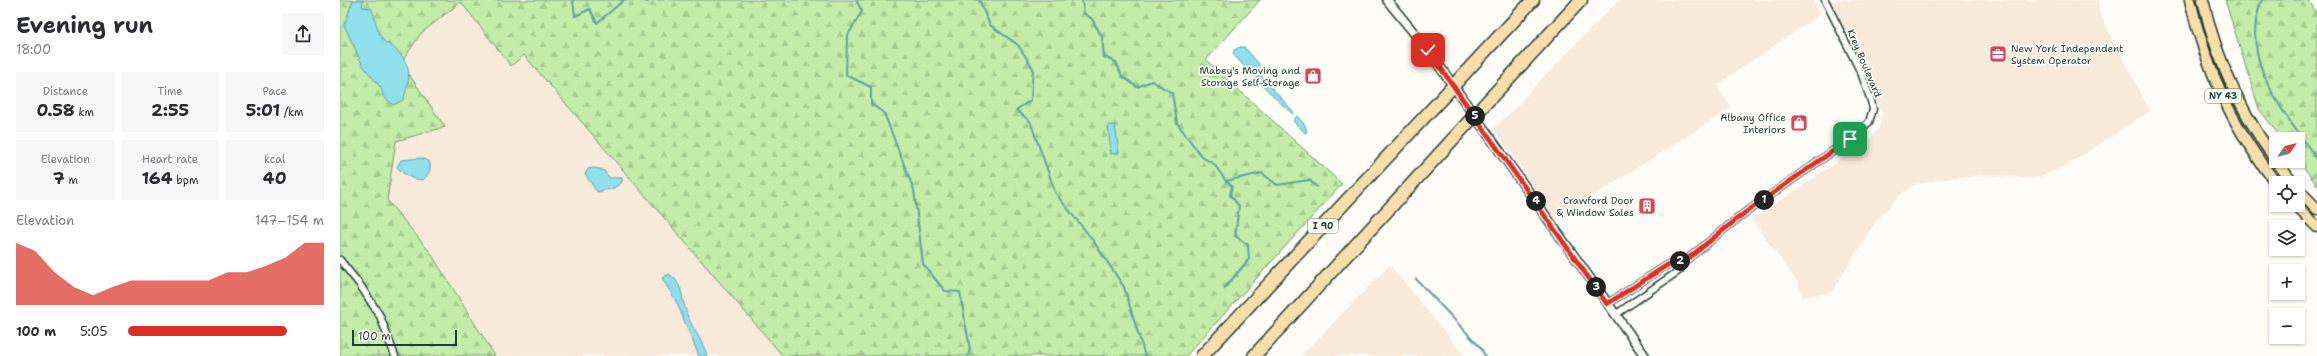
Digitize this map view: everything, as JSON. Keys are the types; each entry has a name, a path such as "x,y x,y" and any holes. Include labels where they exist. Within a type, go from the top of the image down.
{"highway":[{"name":"I 90","path":"1202,356 1534,0"},
{"path":"1254,356 1581,0"}],"main road":[{"name":"NY 43","path":"2190,0 2207,59 2228,107 2253,151 2271,176"},
{"name":"NY 43","path":"2202,0 2219,54 2239,101 2264,144 2288,176"},
{"path":"2305,196 2317,209"},
{"path":"2302,212 2317,227"}],"street":[{"path":"1387,0 1428,50 1645,356"},
{"name":"Krey Boulevard","path":"1615,315 1680,270 1685,261 1742,215 1865,127 1869,122 1873,109 1862,76 1825,0"},
{"path":"340,260 360,285 380,316 395,356"},
{"name":"Krey Boulevard","path":"1607,304 1672,262 1685,261"}],"shaded area":[{"path":"1618,0 1813,0 1820,14 1717,85 1731,108 1556,220 1494,129"},
{"name":"New York Independent System Operator","path":"1830,0 2098,0 2099,13 2150,111 2066,166 2033,179 1988,175 1942,179 1914,185 1899,196 1875,222 1832,292 1802,297 1798,283 1752,220 1869,140 1880,126 1882,112"},
{"path":"461,2 511,66 524,55 783,356 495,356 430,252 387,200 396,141 401,63 421,33"},
{"path":"1390,265 1465,356 1301,356"}],"green space":[{"path":"340,0 1260,0 1206,60 1342,184 1186,356 783,356 524,55 511,66 461,2 421,33 401,63 445,127 396,141 387,200 430,252 495,356 340,356"},
{"path":"2225,0 2309,0 2317,15 2317,185 2304,168 2305,132 2277,132 2259,109"}],"water":[{"path":"353,0 363,0 362,7 371,8 381,37 400,54 407,66 409,78 403,100 393,105 383,96 381,88 363,66 344,25"},
{"path":"1244,47 1259,64 1259,71 1256,75 1251,74 1233,54 1234,50"},
{"path":"1260,75 1293,111 1293,114 1256,78"},
{"path":"1297,116 1305,125 1307,132 1305,133 1293,121"},
{"path":"1108,125 1115,125 1119,153 1111,154"},
{"path":"421,158 429,161 430,166 428,173 423,180 409,176 397,167 401,160"},
{"path":"594,168 603,170 610,178 622,178 622,182 614,188 597,192 585,174 588,169"},
{"path":"669,274 678,283 686,313 707,356 699,356 677,303 662,278"}],"waterway":[{"path":"573,0 575,16 590,9 597,23 624,0"},
{"path":"640,0 648,2 649,0"},
{"path":"856,0 862,11 847,37 846,75 871,87 871,104 884,113 914,190 923,264 945,291 960,292 970,349 968,356"},
{"path":"979,0 990,25 1018,45 1033,68 1031,100 1016,110 1030,121 1056,194 1092,239 1124,287 1145,356"},
{"path":"1082,0 1084,13 1092,19 1102,37 1104,57 1116,62 1122,76 1137,87 1152,81 1172,93 1177,123 1202,157 1214,164 1226,181 1262,173 1277,185 1309,180 1317,187"},
{"path":"2262,0 2256,22 2256,43 2260,64 2268,84 2279,104 2317,159"},
{"path":"1224,289 1249,259 1248,245 1235,236 1239,206 1230,195 1232,186 1226,181"},
{"path":"1416,279 1481,348 1485,356"}],"place":[{"name":"New York Independent System Operator","path":"1998,54"},
{"name":"Mabey's Moving and Storage Self-Storage","path":"1313,76"},
{"name":"Albany Office Interiors","path":"1799,123"},
{"name":"Crawford Door & Window Sales","path":"1647,206"}],"route":[{"path":"1428,50 1506,158 1607,304 1672,262 1685,261 1742,215 1850,139"}]}
